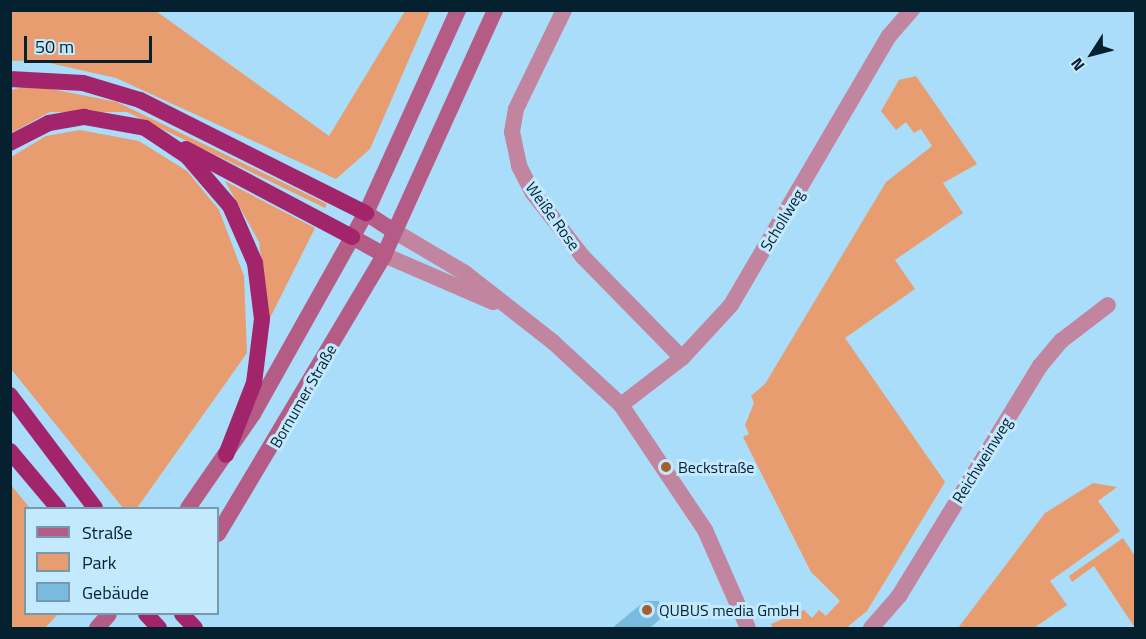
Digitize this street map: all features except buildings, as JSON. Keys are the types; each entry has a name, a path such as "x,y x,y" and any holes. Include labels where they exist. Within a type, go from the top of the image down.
{"highway":[{"path":"10,80 83,83 140,100 366,213"},
{"path":"10,143 49,123 84,117 145,128 352,237"},
{"path":"145,128 212,180 255,263 261,290 260,351 246,408 226,455"},
{"path":"10,394 93,507"},
{"path":"10,411 93,507"},
{"path":"10,451 57,507"},
{"path":"147,615 159,628"},
{"path":"183,615 195,628"}],"main road":[{"name":"Bornumer Straße","path":"189,507 226,455 366,213 458,10"},
{"name":"Bornumer Straße","path":"219,532 384,255 495,10"},
{"path":"366,213 394,231"},
{"path":"352,237 384,255"},
{"path":"97,628 108,615"},
{"path":"143,628 155,615"}],"street":[{"name":"Weiße Rose","path":"564,10 516,109 512,132 519,166 533,193 583,257 682,358"},
{"name":"Schollweg","path":"621,405 682,358 731,305 889,36 912,10"},
{"path":"394,231 465,273 621,405 694,510 748,628"},
{"path":"384,255 508,308"},
{"name":"Reichweinweg","path":"870,628 899,596 1040,366 1061,341 1108,305"}],"green space":[{"path":"10,11 156,11 329,136 405,11 430,11 370,149 336,179 116,78 36,60 11,61"},
{"path":"916,76 977,164 943,183 963,213 895,260 915,289 845,338 945,482 867,611 846,628 773,628 771,624 804,610 812,618 819,610 826,616 840,601 811,572 743,437 749,434 745,425 754,403 751,396 765,384 886,182 932,146 921,129 914,133 906,122 896,130 881,111 899,80"},
{"path":"31,85 117,102 327,204 325,208 127,112 50,112 11,133 11,90"},
{"path":"80,130 139,141 187,171 219,210 244,276 247,353 138,507 122,507 11,369 11,157 46,136"},
{"path":"225,181 315,228 269,320 259,242"},
{"path":"1093,483 1117,487 1098,501 1120,531 1050,581 1067,605 1034,628 958,628 1045,513"},
{"path":"10,484 29,507 24,507 24,615 57,615 45,628 11,628"},
{"path":"1123,538 1135,556 1135,628 1094,566 1072,582 1069,576"}],"place":[{"name":"Beckstraße","path":"666,467"},
{"name":"QUBUS media GmbH","path":"647,610"}]}
